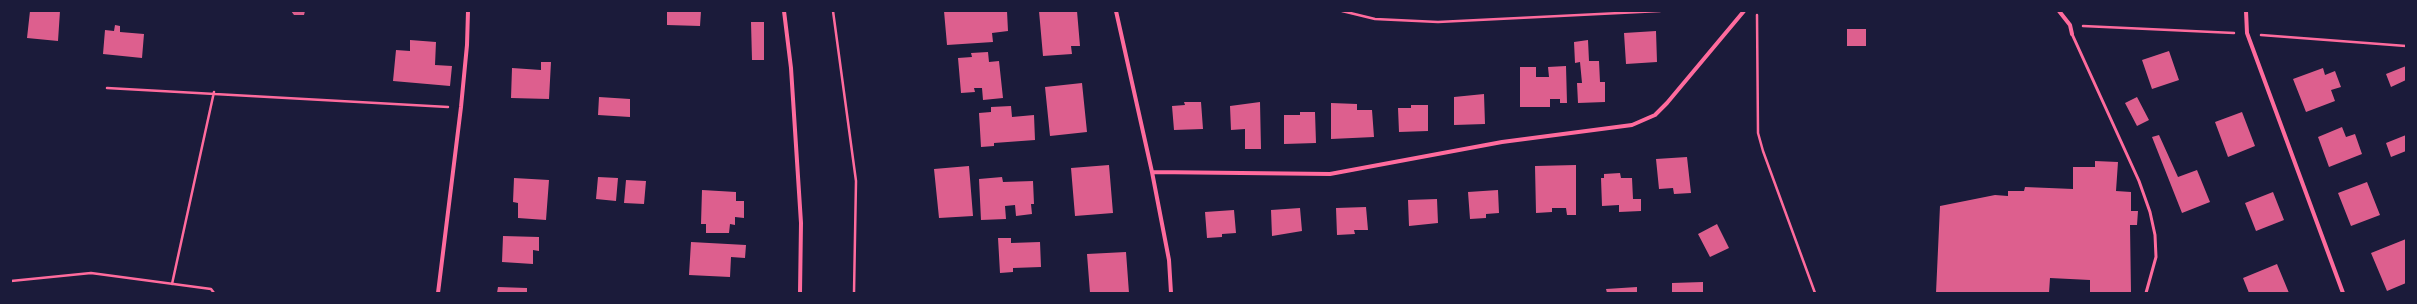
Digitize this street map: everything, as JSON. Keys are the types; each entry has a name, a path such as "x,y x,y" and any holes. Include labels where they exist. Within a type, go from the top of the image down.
{"street":[{"path":"438,293 461,107 467,45 468,11"},
{"path":"784,11 791,68 801,223 800,293"},
{"path":"1116,11 1152,172 1169,260 1171,293"},
{"path":"1152,172 1330,174 1502,142 1632,125 1655,115 1667,103 1744,11"},
{"path":"2059,11 2070,25 2072,34"},
{"path":"2246,11 2247,34 2343,293"}],"lane":[{"path":"2072,34 2139,181 2150,212 2155,235 2156,257 2146,293"}],"path":[{"path":"833,11 856,181 854,293"},
{"path":"1342,11 1375,19 1438,22 1660,11"},
{"path":"1756,11 1758,133 1763,151 1815,293"},
{"path":"2070,25 2247,34 2406,46"},
{"path":"108,88 214,92 461,107"},
{"path":"172,284 214,92"},
{"path":"11,280 92,273 211,289 214,293"}],"building":[{"path":"30,11 60,11 58,41 27,38"},
{"path":"291,11 305,11 304,15 294,15"},
{"path":"667,11 701,11 700,26 667,25"},
{"path":"944,11 1007,11 1008,31 992,33 993,42 947,45"},
{"path":"1039,11 1077,11 1080,46 1071,46 1072,54 1043,56"},
{"path":"751,22 764,22 764,60 752,60"},
{"path":"115,25 120,26 120,32 144,34 142,58 103,54 105,30 114,31"},
{"path":"1847,29 1866,29 1866,46 1847,46"},
{"path":"1656,31 1657,62 1626,64 1624,33"},
{"path":"410,40 436,42 435,65 452,66 450,86 393,81 396,50 410,51"},
{"path":"1588,40 1589,61 1599,61 1600,82 1605,82 1605,102 1578,103 1577,83 1582,83 1580,62 1575,63 1574,42"},
{"path":"2169,51 2179,80 2152,89 2142,60"},
{"path":"988,52 989,62 999,61 1003,98 983,100 982,88 974,88 975,92 961,93 958,58 972,57 971,53"},
{"path":"541,62 551,62 549,99 511,98 512,68 541,70"},
{"path":"1566,66 1567,103 1560,103 1560,99 1550,99 1550,107 1520,107 1520,67 1536,67 1536,77 1549,77 1548,67"},
{"path":"2406,66 2406,80 2391,87 2386,74"},
{"path":"2323,68 2325,75 2335,71 2341,87 2331,90 2335,101 2306,112 2293,79"},
{"path":"1082,83 1087,132 1050,136 1045,87"},
{"path":"1484,94 1485,124 1454,125 1454,97"},
{"path":"599,97 630,99 630,117 598,115"},
{"path":"2137,97 2149,120 2137,126 2125,103"},
{"path":"1184,102 1201,102 1203,129 1174,130 1172,106 1185,105"},
{"path":"1260,102 1261,149 1245,149 1245,129 1231,130 1230,106"},
{"path":"1331,103 1357,104 1357,110 1372,110 1374,137 1331,139"},
{"path":"1411,105 1428,105 1428,131 1399,132 1398,108 1411,108"},
{"path":"1011,106 1012,117 1034,115 1035,140 994,143 994,146 981,147 979,113 991,112 991,107"},
{"path":"1300,112 1315,112 1316,143 1284,144 1284,115 1300,115"},
{"path":"2242,112 2255,146 2228,157 2215,122"},
{"path":"2342,127 2346,137 2355,134 2362,154 2329,167 2318,137"},
{"path":"2159,135 2178,177 2197,170 2210,202 2182,213 2152,137"},
{"path":"2406,135 2406,151 2391,157 2386,143"},
{"path":"1687,157 1691,193 1674,194 1673,188 1659,189 1656,159"},
{"path":"2095,161 2118,162 2116,191 2131,192 2131,211 2138,211 2137,225 2130,225 2131,293 2090,293 2090,280 2050,278 2049,293 1936,293 1940,206 1995,195 2008,196 2008,191 2024,191 2025,187 2073,189 2073,167 2095,167"},
{"path":"1109,165 1113,213 1075,216 1071,168"},
{"path":"1576,165 1576,215 1567,215 1566,208 1552,208 1552,212 1536,213 1535,166"},
{"path":"969,166 973,216 939,218 934,169"},
{"path":"1620,173 1621,178 1632,178 1633,199 1641,199 1641,211 1619,212 1619,205 1602,206 1601,178 1604,178 1604,174"},
{"path":"598,177 618,178 616,201 596,199"},
{"path":"1002,177 1003,182 1033,181 1034,204 1031,204 1032,214 1016,216 1015,205 1005,206 1006,219 981,220 979,179"},
{"path":"514,178 549,180 546,220 518,218 518,203 513,202"},
{"path":"626,180 646,181 644,204 624,203"},
{"path":"2367,182 2380,215 2351,226 2338,193"},
{"path":"702,190 736,192 736,201 744,201 744,218 735,217 735,225 730,224 729,233 706,233 706,224 701,224"},
{"path":"1498,190 1499,213 1486,214 1486,218 1470,219 1468,192"},
{"path":"2273,192 2284,220 2256,231 2245,203"},
{"path":"1437,199 1438,223 1409,226 1408,200"},
{"path":"1366,207 1368,230 1354,230 1355,234 1337,235 1336,208"},
{"path":"1300,208 1302,231 1272,236 1271,210"},
{"path":"1234,210 1236,233 1222,234 1222,237 1207,238 1205,212"},
{"path":"1717,224 1729,248 1710,257 1698,234"},
{"path":"503,236 539,237 539,251 533,250 533,264 502,262"},
{"path":"998,238 1011,238 1011,243 1040,242 1041,267 1013,268 1013,272 1000,273"},
{"path":"2406,239 2406,283 2387,291 2371,253"},
{"path":"691,242 746,245 745,258 731,257 730,277 689,275"},
{"path":"1126,252 1129,293 1090,293 1087,254"},
{"path":"2277,264 2289,293 2249,293 2243,278"},
{"path":"1703,282 1703,293 1672,293 1672,283"},
{"path":"498,287 527,288 527,293 497,293"},
{"path":"1637,287 1637,293 1607,293 1606,289"}]}
